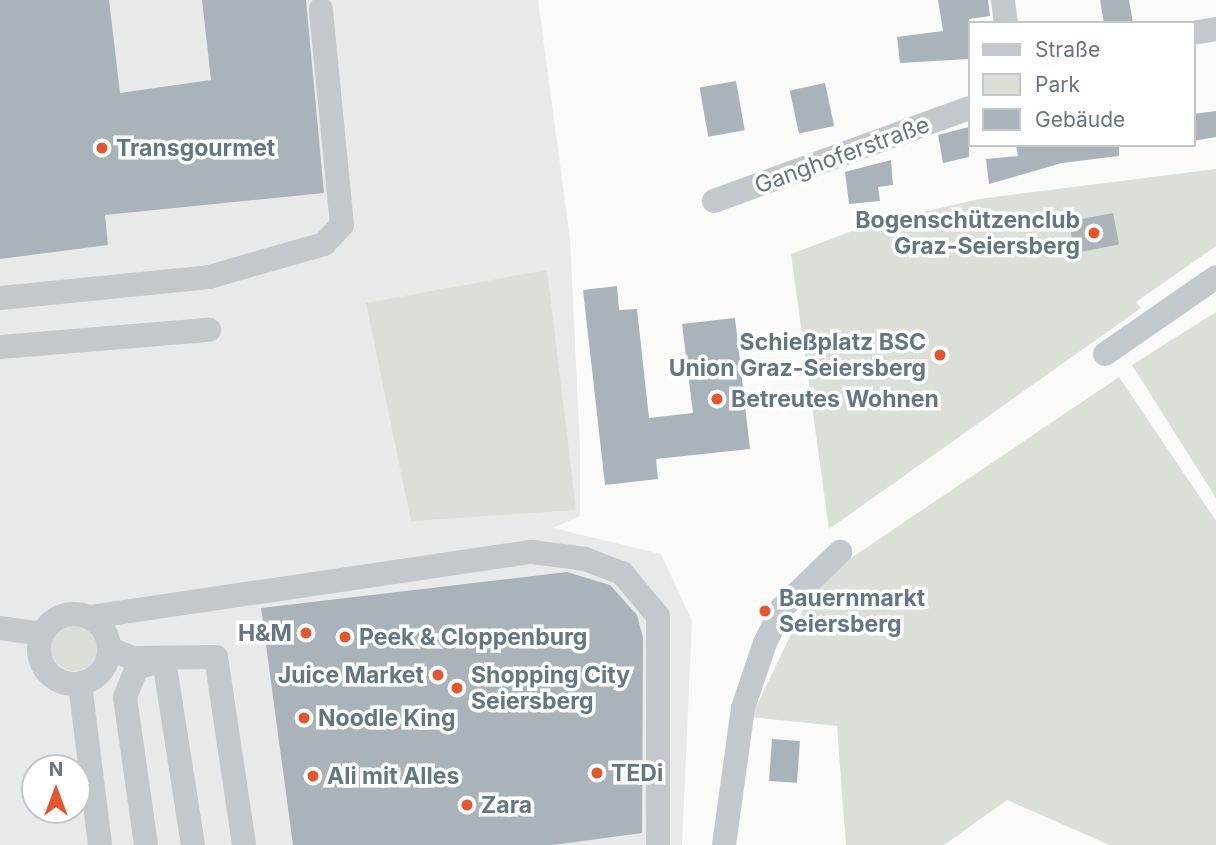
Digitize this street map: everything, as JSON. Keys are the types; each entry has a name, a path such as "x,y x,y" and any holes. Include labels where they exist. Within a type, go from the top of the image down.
{"street":[{"path":"1003,0 1006,21"},
{"path":"0,298 209,276 324,244 342,225 321,9"},
{"path":"1195,33 1216,29"},
{"name":"Ganghoferstraße","path":"714,201 968,108"},
{"path":"1105,354 1216,277"},
{"path":"0,347 209,330"},
{"path":"90,617 105,630 110,649 99,674 80,684 48,673 40,659 42,634 66,614 90,617 285,596 532,552 585,559 622,573 658,617 658,845"},
{"path":"724,845 743,708 765,643 782,608 840,552"},
{"path":"0,628 42,634"},
{"path":"110,649 164,660"},
{"path":"146,845 125,697 138,668 164,660 208,653 219,663 244,845"},
{"path":"164,660 193,845"},
{"path":"80,684 100,845"}],"shaded area":[{"path":"0,0 538,0 570,239 580,448 580,516 553,528 661,554 692,621 682,845 0,845"}],"green space":[{"name":"Schießplatz BSC Union Graz-Seiersberg","path":"1216,169 1216,246 1136,302 1141,308 829,529 791,254 871,224 979,199"},
{"path":"547,270 576,510 411,521 366,303"},
{"path":"1216,312 1216,498 1132,365"},
{"path":"1119,377 1216,521 1216,845 1110,845 1007,800 944,845 846,845 837,726 751,717 817,581"},
{"path":"74,625 90,632 97,648 90,664 74,671 58,664 51,648 58,632"}],"building":[{"name":"Transgourmet","path":"0,0 109,0 120,93 211,80 202,0 306,0 324,193 105,215 108,245 0,259"},
{"path":"938,0 988,0 990,16 968,21 968,59 900,63 897,37 943,31"},
{"path":"1100,0 1129,0 1133,21 1104,21"},
{"path":"736,81 745,130 708,137 700,87"},
{"path":"825,83 834,126 799,134 790,90"},
{"path":"1216,111 1216,137 1195,141 1195,114"},
{"path":"968,127 969,157 943,163 938,135"},
{"path":"1016,147 1119,147 1119,156 1062,163 989,184 986,159 1018,156"},
{"path":"891,160 893,185 878,187 880,201 849,204 845,172"},
{"name":"Bogenschützenclub Graz-Seiersberg","path":"1113,213 1119,244 1075,253 1069,222"},
{"name":"Betreutes Wohnen","path":"617,286 619,310 637,309 649,418 693,413 682,324 735,318 750,449 656,459 658,479 605,485 583,290"},
{"name":"Shopping City Seiersberg","path":"567,572 610,585 637,615 643,638 642,833 553,845 293,845 261,608"},
{"path":"772,739 800,741 797,783 769,781"}],"place":[{"name":"Transgourmet","path":"102,148"},
{"name":"Bogenschützenclub Graz-Seiersberg","path":"1094,233"},
{"name":"Schießplatz BSC Union Graz-Seiersberg","path":"940,355"},
{"name":"Betreutes Wohnen","path":"717,399"},
{"name":"Bauernmarkt Seiersberg","path":"765,611"},
{"name":"H&M","path":"306,633"},
{"name":"Peek & Cloppenburg","path":"345,637"},
{"name":"Juice Market","path":"438,675"},
{"name":"Shopping City Seiersberg","path":"457,688"},
{"name":"Noodle King","path":"304,718"},
{"name":"TEDi","path":"597,773"},
{"name":"Ali mit Alles","path":"313,776"},
{"name":"Zara","path":"467,805"}]}
